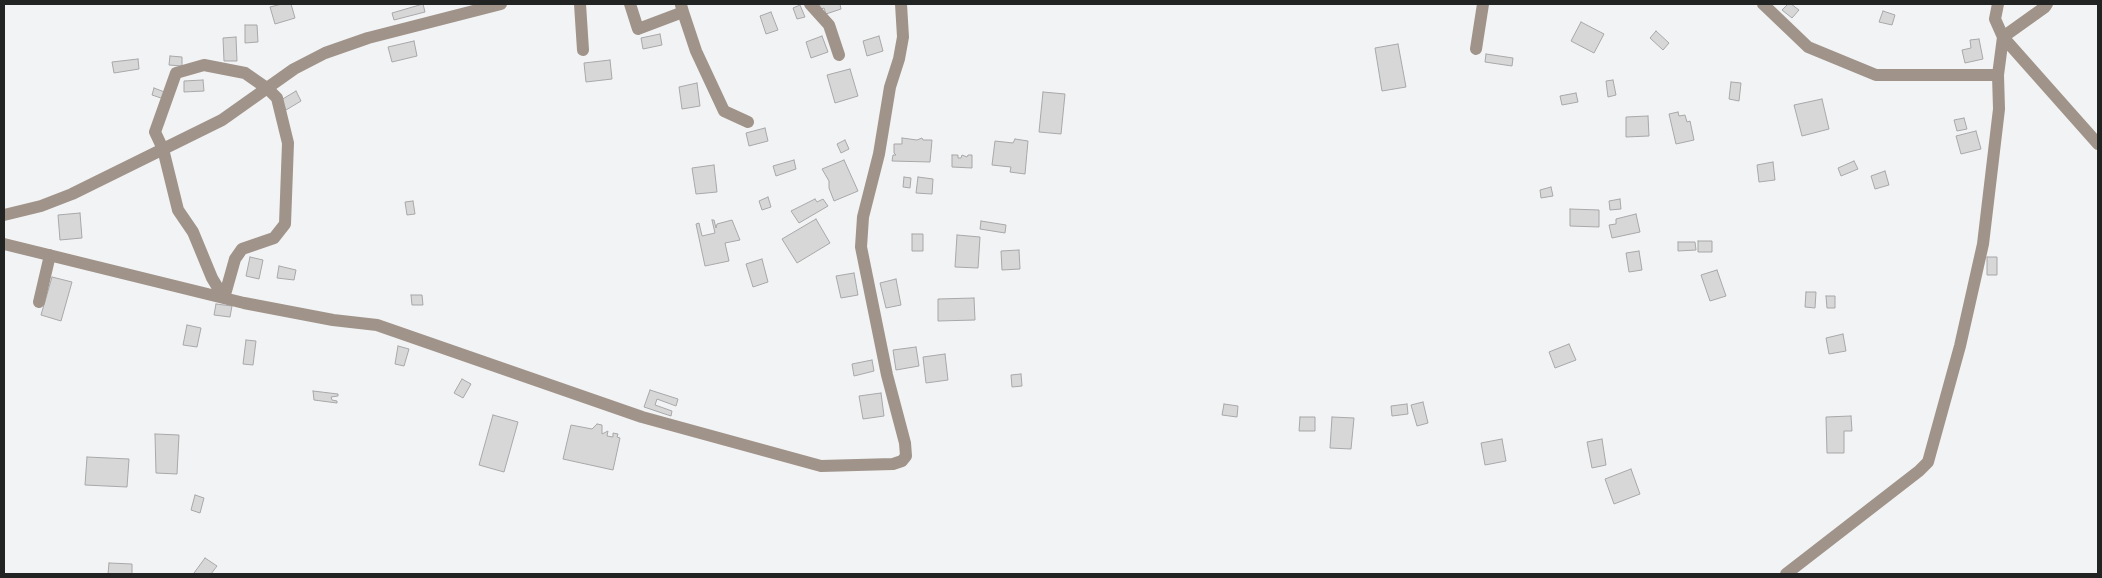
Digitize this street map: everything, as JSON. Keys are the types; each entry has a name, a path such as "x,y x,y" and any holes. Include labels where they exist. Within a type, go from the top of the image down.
{"street":[{"path":"4,215 41,206 72,194 222,120 294,69 325,53 368,38 485,6 501,4"},
{"path":"580,4 583,50"},
{"path":"630,4 638,29 682,8 696,51 724,111 748,122"},
{"path":"810,4 829,25 839,55"},
{"path":"4,244 224,298 333,320 377,325 642,417 821,466 893,464 902,461 906,456 905,443 887,375 861,248 864,217 879,154 890,87 900,59 903,37 902,4"},
{"path":"1476,49 1483,4"},
{"path":"1763,4 1808,47 1876,75 1998,75"},
{"path":"1998,4 1995,19 2003,37 2098,144"},
{"path":"1786,574 1905,483 1928,462 1960,346 1983,244 1999,109 1998,75 2003,37 2047,4"},
{"path":"204,65 246,73 268,89 276,98 288,143 285,224 274,238 242,249 235,259 224,298 212,278 193,232 178,210 164,149 155,132 176,73 204,65"},
{"path":"39,302 50,255"}],"building":[{"path":"291,4 295,18 275,24 270,7"},
{"path":"423,4 425,12 394,20 392,13"},
{"path":"819,4 840,4 841,9 826,14 824,8 821,9"},
{"path":"1788,4 1799,10 1792,18 1782,10"},
{"path":"800,5 805,17 797,19 793,8"},
{"path":"1883,11 1895,15 1892,25 1879,22"},
{"path":"771,12 778,30 766,34 760,16"},
{"path":"1581,22 1604,34 1594,53 1571,41"},
{"path":"245,25 257,25 258,42 245,43"},
{"path":"1656,31 1669,43 1663,50 1650,38"},
{"path":"660,34 662,45 643,49 641,38"},
{"path":"822,36 828,52 811,58 806,42"},
{"path":"879,36 883,51 867,56 863,41"},
{"path":"236,37 237,61 224,61 223,38"},
{"path":"1979,39 1983,59 1965,63 1962,50 1971,48 1970,40"},
{"path":"414,41 417,56 392,62 388,47"},
{"path":"1398,44 1406,87 1382,91 1375,48"},
{"path":"1486,54 1513,58 1512,66 1485,62"},
{"path":"170,56 182,57 182,66 169,65"},
{"path":"138,59 139,69 114,73 112,62"},
{"path":"610,60 612,79 586,82 584,63"},
{"path":"850,69 858,96 835,103 827,75"},
{"path":"203,80 204,91 184,92 184,81"},
{"path":"1613,80 1616,95 1608,97 1606,81"},
{"path":"1731,82 1741,83 1739,101 1729,99"},
{"path":"697,83 700,106 682,109 679,87"},
{"path":"154,88 167,93 164,99 152,95"},
{"path":"296,91 301,101 286,110 281,100"},
{"path":"1043,92 1065,94 1061,134 1039,132"},
{"path":"1576,93 1578,102 1562,105 1560,96"},
{"path":"1822,99 1829,129 1802,136 1794,105"},
{"path":"1678,112 1679,116 1685,115 1687,122 1690,121 1694,140 1676,144 1669,114"},
{"path":"1648,116 1649,136 1626,137 1626,117"},
{"path":"1964,118 1967,129 1957,131 1954,120"},
{"path":"765,128 768,141 749,146 746,133"},
{"path":"1976,131 1981,149 1961,154 1956,136"},
{"path":"902,138 932,140 930,162 892,161 893,155 896,155 894,153 894,144 902,144"},
{"path":"1015,139 1028,141 1025,174 1010,172 1011,167 992,165 995,141 1013,143"},
{"path":"845,140 849,149 841,153 837,144"},
{"path":"952,155 958,155 958,158 961,158 962,155 967,157 972,155 972,168 952,167"},
{"path":"794,160 796,169 776,176 773,166"},
{"path":"844,160 858,191 834,201 829,188 829,181 822,169"},
{"path":"1854,161 1858,169 1841,176 1838,168"},
{"path":"1773,162 1775,180 1759,182 1757,165"},
{"path":"714,165 717,192 696,194 692,168"},
{"path":"1885,171 1889,185 1875,189 1871,176"},
{"path":"904,177 911,178 910,188 903,187"},
{"path":"918,177 933,179 932,194 916,193"},
{"path":"1551,187 1553,196 1541,198 1540,190"},
{"path":"768,197 771,207 762,210 759,201"},
{"path":"815,199 817,202 823,199 828,206 799,223 791,211"},
{"path":"1620,199 1621,209 1610,210 1609,201"},
{"path":"413,201 415,214 407,215 405,202"},
{"path":"1570,209 1599,210 1599,227 1570,226"},
{"path":"80,213 82,238 60,240 58,215"},
{"path":"1636,214 1640,232 1612,238 1609,225 1616,224 1616,219"},
{"path":"816,219 830,243 797,263 782,239"},
{"path":"712,220 714,220 716,228 717,224 732,220 740,240 725,243 729,261 705,266 696,224 699,223 702,236 715,233"},
{"path":"981,221 1006,225 1005,233 980,229"},
{"path":"912,234 923,234 923,251 912,251"},
{"path":"957,235 980,237 978,268 955,267"},
{"path":"1698,241 1712,241 1712,252 1698,252"},
{"path":"1678,242 1695,242 1696,250 1678,251"},
{"path":"1019,250 1020,269 1002,270 1001,251"},
{"path":"1639,251 1642,270 1629,272 1626,253"},
{"path":"250,257 263,260 259,279 246,276"},
{"path":"1987,257 1997,257 1997,275 1987,275"},
{"path":"762,259 768,282 753,287 746,264"},
{"path":"279,266 296,270 294,280 277,278"},
{"path":"1717,270 1726,296 1710,301 1701,275"},
{"path":"854,273 858,295 841,298 836,276"},
{"path":"52,277 72,282 61,321 41,315"},
{"path":"896,279 901,305 886,308 880,283"},
{"path":"1806,292 1816,292 1815,308 1805,307"},
{"path":"411,295 422,295 423,305 412,305"},
{"path":"1826,296 1835,296 1835,308 1827,308"},
{"path":"974,298 975,320 938,321 938,299"},
{"path":"216,304 232,306 230,317 214,315"},
{"path":"187,325 201,328 197,347 183,345"},
{"path":"1843,334 1846,351 1829,354 1826,338"},
{"path":"246,340 256,341 253,365 243,364"},
{"path":"1569,344 1576,360 1555,368 1549,352"},
{"path":"398,346 409,349 404,366 395,364"},
{"path":"916,347 919,366 896,370 893,350"},
{"path":"945,354 948,380 926,383 923,357"},
{"path":"872,360 874,371 854,376 852,364"},
{"path":"1021,374 1022,386 1012,387 1011,375"},
{"path":"462,379 471,384 463,398 454,393"},
{"path":"650,390 678,399 676,406 657,399 655,405 672,411 671,416 644,407"},
{"path":"313,391 338,394 338,396 331,397 337,403 314,400"},
{"path":"881,393 884,416 863,419 859,396"},
{"path":"1423,402 1428,423 1417,426 1411,405"},
{"path":"1224,404 1238,406 1237,417 1222,415"},
{"path":"1407,404 1408,414 1392,416 1391,406"},
{"path":"493,415 518,422 504,472 479,465"},
{"path":"1851,416 1852,431 1844,431 1844,453 1827,453 1826,417"},
{"path":"1300,417 1315,417 1315,431 1299,431"},
{"path":"1332,417 1354,418 1351,449 1330,448"},
{"path":"597,424 602,425 602,434 608,431 607,436 613,437 613,433 618,434 617,437 620,438 613,470 563,459 571,425 592,429"},
{"path":"155,434 179,435 177,474 156,473"},
{"path":"1502,439 1506,461 1485,465 1481,443"},
{"path":"1602,439 1606,465 1592,468 1587,442"},
{"path":"87,457 129,459 127,487 85,485"},
{"path":"1631,469 1640,494 1614,504 1605,479"},
{"path":"195,495 204,498 200,513 191,510"},
{"path":"205,558 217,566 211,574 194,573"},
{"path":"109,563 132,564 132,574 108,574"}]}
